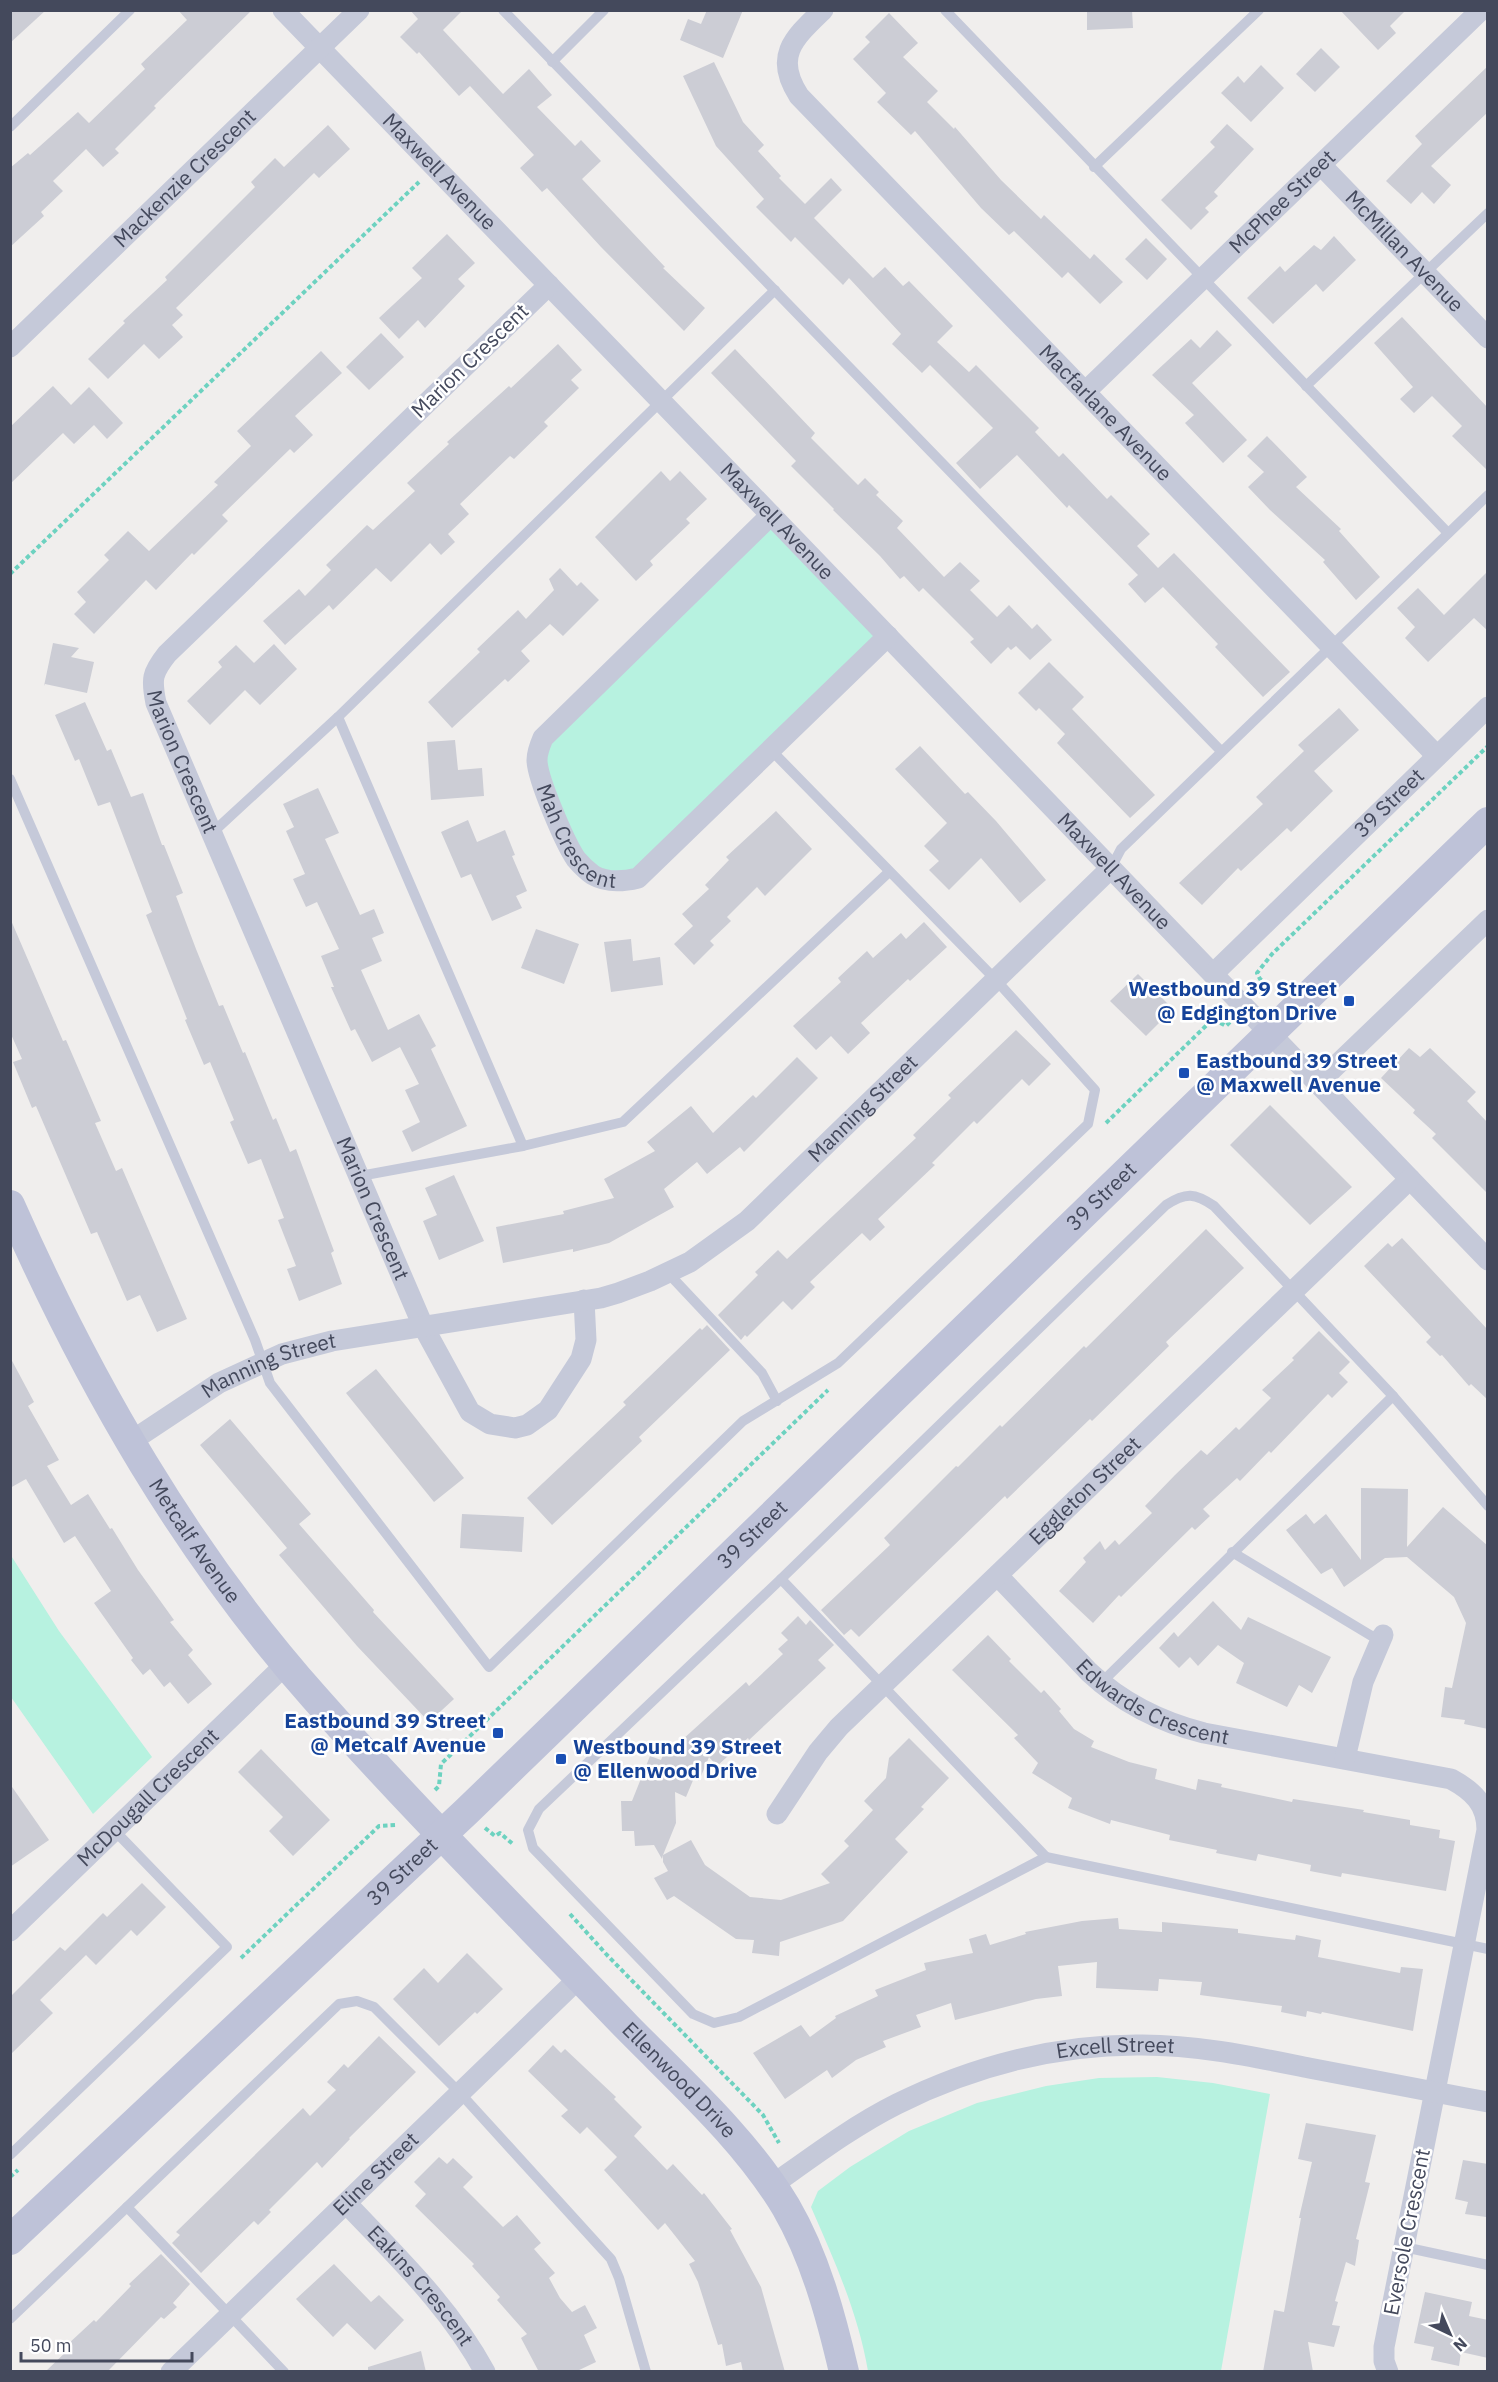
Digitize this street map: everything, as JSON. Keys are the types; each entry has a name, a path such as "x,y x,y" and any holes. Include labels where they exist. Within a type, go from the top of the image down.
{"street":[{"name":"Maxwell Avenue","path":"283,10 1214,973 1488,1260"},
{"name":"Mackenzie Crescent","path":"10,347 359,10"},
{"name":"Macfarlane Avenue","path":"823,10 793,41 786,61 792,85 799,96 1437,756"},
{"name":"McPhee Street","path":"1085,392 1481,10"},
{"name":"McMillan Avenue","path":"1321,165 1488,338"},
{"name":"Marion Crescent","path":"423,1326 156,703 152,682 158,665 549,285"},
{"name":"Mah Crescent","path":"771,514 543,738 538,749 537,760 542,784 574,856 582,867 594,876 609,880 622,881 638,878 888,636"},
{"name":"39 Street","path":"1214,973 1488,707"},
{"name":"39 Street","path":"10,2240 441,1835 1488,822"},
{"name":"Manning Street","path":"130,1442 219,1383 282,1354 332,1341 618,1293 668,1273 709,1250 747,1221 1111,868"},
{"path":"1318,1083 1488,920"},
{"name":"Eggleton Street","path":"777,1814 828,1739 1410,1179"},
{"name":"Metcalf Avenue","path":"10,1205 68,1330 130,1442 186,1532 286,1664 441,1835"},
{"path":"423,1326 470,1412 490,1424 515,1428 527,1425 548,1410 582,1359 586,1340 584,1300"},
{"name":"Edwards Crescent","path":"998,1576 1101,1683 1141,1711 1184,1728 1451,1779 1466,1787 1483,1806 1487,1817 1487,1830 1435,2092"},
{"path":"1345,1758 1357,1703 1381,1638"},
{"name":"McDougall Crescent","path":"10,1930 286,1664"},
{"name":"Ellenwood Drive","path":"441,1835 720,2123 771,2186 797,2229 818,2279 835,2332 844,2372"},
{"name":"Eline Street","path":"171,2372 580,1977"},
{"name":"Excell Street","path":"771,2186 862,2124 898,2104 996,2065 1055,2051 1114,2046 1184,2047 1236,2054 1488,2102"},
{"name":"Eversole Crescent","path":"1388,2372 1384,2361 1384,2347 1435,2092"},
{"name":"Eakins Crescent","path":"347,2204 453,2319 485,2372"}],"lane":[{"path":"10,128 130,10"},
{"path":"503,10 1221,751"},
{"path":"552,62 604,10"},
{"path":"945,10 1448,532"},
{"path":"1094,167 1258,10"},
{"path":"1306,386 1488,213"},
{"path":"212,834 338,717 775,290"},
{"path":"1111,868 1121,849 1488,495"},
{"path":"338,717 523,1146"},
{"path":"10,779 255,1340 270,1383 489,1667 743,1421 838,1363 1088,1124 1095,1090 995,979 771,750"},
{"path":"360,1176 523,1146 623,1122 889,872"},
{"path":"1046,1857 739,2017 714,2023 693,2014 533,1848 528,1830 539,1809 781,1579 1166,1205 1176,1198 1200,1196 1214,1206 1393,1396 1488,1506"},
{"path":"668,1273 762,1373 777,1401"},
{"path":"1101,1683 1393,1396"},
{"path":"1232,1552 1381,1638"},
{"path":"781,1579 1046,1857 1488,1949"},
{"path":"10,2155 227,1947 114,1830"},
{"path":"10,2319 339,2004 357,2001 374,2007 460,2093 611,2259 620,2278 646,2372"},
{"path":"128,2208 284,2372"},
{"path":"1404,2247 1488,2265"}],"path":[{"path":"10,574 435,167"},
{"path":"1265,990 1269,984 1260,979 1257,972 1266,961 1488,746"},
{"path":"1102,1126 1213,1019 1226,1026"},
{"path":"439,1786 441,1764 829,1389"},
{"path":"495,1836 500,1833 516,1847"},
{"path":"569,1913 763,2115 780,2143"}],"green space":[{"path":"771,515 888,636 648,869 594,876 542,784 543,738"},
{"path":"10,1554 59,1631 152,1757 93,1814 11,1697"},
{"path":"1157,2077 1213,2083 1270,2094 1221,2371 868,2371 852,2308 811,2207 818,2191 850,2167 909,2131 977,2103 1046,2086 1099,2078"}],"building":[{"path":"10,10 46,10 10,43"},
{"path":"178,10 252,10 154,106 156,108 115,149 119,153 103,167 86,149 53,181 63,191 41,212 44,216 10,247 10,168 28,153 30,155 78,112 89,123 145,69 141,64 187,20"},
{"path":"410,10 463,10 443,30 503,94 529,69 552,95 537,107 575,146 581,140 601,161 582,179 665,267 663,268 705,308 684,331 601,247 547,188 542,192 520,168 534,155 470,86 459,96 419,52 417,54 400,37 418,19"},
{"path":"707,10 743,10 723,58 680,40 688,19 701,24"},
{"path":"1087,10 1132,10 1133,28 1087,30"},
{"path":"1340,10 1406,10 1390,26 1396,33 1378,50"},
{"path":"889,13 918,43 903,57 938,91 927,102 954,129 955,127 1001,180 1041,219 1044,215 1090,259 1094,254 1123,282 1100,304 1068,272 1062,278 1014,231 1009,235 981,208 915,131 911,135 877,102 886,93 853,59 870,42 865,37"},
{"path":"1321,48 1340,67 1315,92 1296,74"},
{"path":"714,62 743,122 764,145 758,151 781,176 779,178 805,204 831,178 842,190 814,218 873,278 885,267 903,286 909,281 953,326 937,342 969,372 976,365 1039,428 1035,432 1059,457 1063,453 1107,499 1111,495 1150,534 1137,546 1158,568 1174,553 1290,672 1263,697 1215,647 1218,644 1163,587 1145,603 1128,584 1138,575 1069,505 1067,508 1017,455 980,489 956,463 993,428 930,365 922,373 892,344 901,334 849,278 843,285 795,237 791,242 756,207 764,199 716,146 683,76"},
{"path":"1261,65 1284,88 1251,122 1221,93 1238,76 1244,83"},
{"path":"1488,66 1488,112 1431,166 1451,185 1434,204 1422,192 1411,204 1386,181 1422,144 1415,136"},
{"path":"1227,124 1254,149 1214,192 1218,196 1205,208 1209,212 1191,230 1161,200 1215,147 1210,142"},
{"path":"328,125 350,149 319,178 314,173 176,308 183,315 172,325 183,337 159,359 144,344 108,379 88,359 125,323 123,321 167,280 165,277 255,187 251,182 275,158 284,167"},
{"path":"447,234 475,263 458,279 465,286 425,328 418,320 399,339 379,318 422,278 412,268"},
{"path":"1334,236 1356,260 1323,292 1316,284 1273,324 1247,298 1280,266 1285,272 1314,245 1321,250"},
{"path":"1146,238 1167,259 1147,280 1125,259"},
{"path":"1402,317 1488,408 1488,471 1452,436 1462,426 1432,396 1414,413 1400,399 1413,387 1374,343"},
{"path":"1217,330 1232,345 1192,383 1247,440 1223,463 1185,423 1194,415 1152,375 1191,339 1200,348"},
{"path":"381,333 404,357 369,390 346,367"},
{"path":"558,344 582,370 571,380 579,388 544,422 548,426 514,459 510,456 460,504 469,514 448,534 455,542 441,555 430,543 391,582 376,568 333,610 329,605 285,645 263,621 299,589 305,596 331,570 326,565 367,525 373,530 415,491 407,483 449,444 447,442 509,386 511,388"},
{"path":"735,349 815,433 811,438 858,485 865,478 879,492 876,495 903,521 897,528 944,577 960,562 980,581 970,590 997,617 1009,605 1032,629 1037,624 1052,640 1030,660 1016,646 1011,650 1008,647 991,664 970,642 974,639 923,588 919,592 904,576 900,579 833,510 791,466 796,461 711,373"},
{"path":"321,351 342,373 295,416 313,435 294,453 290,449 222,515 228,521 194,555 192,553 156,590 146,580 94,634 74,614 86,602 77,592 109,560 104,555 128,531 149,551 218,485 214,482 251,446 237,431"},
{"path":"53,386 71,405 89,387 123,423 107,439 94,425 74,444 63,433 10,484 10,427"},
{"path":"1267,436 1307,477 1296,487 1341,529 1339,531 1380,577 1356,600 1323,562 1325,560 1248,487 1264,472 1247,456"},
{"path":"661,471 670,481 680,471 707,499 686,519 690,523 650,561 653,565 636,581 595,537"},
{"path":"560,568 577,586 581,582 599,600 563,636 550,624 521,651 530,661 508,682 505,679 452,728 428,702 480,652 477,649 518,610 526,619 554,590 549,579"},
{"path":"1488,571 1488,631 1474,618 1428,662 1405,638 1415,627 1397,608 1418,588 1444,615"},
{"path":"53,643 79,648 71,657 94,662 87,693 45,684 44,686"},
{"path":"274,644 297,669 260,705 245,690 210,725 187,701 222,667 218,662 236,645 254,663"},
{"path":"1049,662 1084,697 1072,709 1155,795 1130,818 1057,743 1065,734 1039,708 1036,711 1018,693"},
{"path":"85,702 107,751 111,749 131,797 143,793 183,893 176,896 219,1006 223,1005 273,1120 276,1118 290,1152 296,1149 334,1251 331,1253 342,1284 299,1301 287,1269 296,1266 278,1220 284,1218 261,1159 248,1164 230,1122 234,1120 210,1062 204,1065 185,1020 187,1019 146,915 152,912 110,802 98,806 79,759 75,761 55,715"},
{"path":"1339,708 1359,730 1314,771 1333,791 1291,832 1287,828 1241,871 1238,868 1202,905 1179,883 1263,804 1256,797 1304,751 1298,745"},
{"path":"455,740 458,770 482,768 484,796 431,800 427,742"},
{"path":"920,746 965,794 968,792 996,821 1046,880 1020,903 981,858 949,890 929,870 939,861 924,846 947,823 895,769"},
{"path":"318,788 339,833 325,839 360,915 374,909 384,933 372,938 382,961 361,970 388,1030 419,1014 436,1046 431,1049 467,1126 412,1152 402,1131 420,1122 405,1090 419,1084 400,1047 372,1062 355,1029 351,1031 331,987 334,987 321,956 339,949 317,902 306,907 293,879 305,874 286,831 294,827 283,804"},
{"path":"776,811 812,849 765,896 757,887 727,917 731,921 710,941 714,945 694,965 674,944 693,926 682,914 709,889 705,885 729,860 726,857"},
{"path":"468,820 477,842 505,830 515,855 512,856 527,891 516,896 522,908 492,921 471,874 461,878 441,832"},
{"path":"10,918 63,1041 66,1040 101,1121 95,1123 116,1171 122,1168 187,1319 157,1332 140,1295 127,1301 97,1232 91,1234 36,1106 32,1108 13,1062 22,1059 10,1032"},
{"path":"924,922 947,947 910,981 908,979 861,1023 870,1033 848,1054 831,1036 816,1050 793,1026 841,982 838,978 867,951 873,958 901,933 906,939"},
{"path":"536,929 579,944 564,984 521,968"},
{"path":"631,939 633,961 660,957 663,985 611,992 604,942"},
{"path":"1138,974 1173,1009 1146,1036 1110,1001"},
{"path":"1016,1030 1051,1064 1029,1086 1022,1079 977,1124 974,1121 932,1163 935,1165 878,1219 885,1227 870,1241 862,1233 810,1282 815,1287 792,1310 783,1301 747,1337 745,1335 741,1340 718,1315 758,1275 755,1272 778,1250 787,1259 916,1138 913,1135 951,1098 948,1095"},
{"path":"1409,1048 1420,1057 1430,1048 1476,1092 1467,1101 1488,1123 1488,1194 1432,1138 1436,1134 1413,1113 1415,1110 1381,1078"},
{"path":"797,1057 818,1078 744,1152 740,1147 707,1174 697,1162 664,1189 674,1207 609,1243 573,1252 573,1249 503,1263 496,1227 564,1214 563,1211 614,1198 604,1179 655,1151 647,1142 691,1106 713,1133 753,1095 756,1098"},
{"path":"1270,1105 1352,1187 1310,1225 1230,1145"},
{"path":"454,1175 484,1241 439,1260 423,1221 437,1215 425,1188"},
{"path":"1206,1229 1244,1268 1166,1342 1169,1346 1092,1421 1090,1419 1007,1499 1005,1496 859,1637 851,1629 844,1635 821,1610 890,1545 884,1538 956,1466 958,1467 1000,1425 1002,1427 1084,1346 1086,1348"},
{"path":"1402,1238 1488,1330 1488,1400 1471,1384 1469,1386 1442,1355 1440,1356 1426,1342 1431,1337 1364,1266 1388,1243 1392,1247"},
{"path":"707,1325 730,1350 639,1437 642,1441 552,1525 527,1498 626,1405 623,1402 700,1328 702,1330"},
{"path":"1319,1331 1350,1362 1339,1373 1348,1382 1332,1398 1328,1394 1271,1453 1269,1451 1240,1481 1237,1478 1203,1509 1210,1516 1195,1530 1192,1527 1121,1597 1119,1595 1093,1623 1059,1591 1086,1562 1083,1558 1100,1541 1105,1550 1115,1540 1119,1545 1152,1513 1145,1506 1201,1450 1207,1455 1236,1427 1239,1430 1271,1398 1262,1390 1294,1360 1292,1358"},
{"path":"10,1357 34,1402 28,1406 59,1460 47,1466 71,1505 88,1494 174,1620 170,1622 193,1650 188,1655 212,1684 188,1704 170,1682 164,1687 150,1669 143,1675 131,1660 133,1658 94,1603 111,1591 75,1536 64,1543 26,1479 10,1488"},
{"path":"376,1369 464,1478 434,1502 346,1393"},
{"path":"230,1419 311,1514 299,1524 374,1610 373,1612 454,1699 429,1722 357,1646 279,1555 287,1548 200,1445"},
{"path":"1361,1488 1408,1489 1407,1547 1443,1507 1488,1546 1488,1729 1464,1724 1465,1720 1441,1717 1445,1687 1452,1688 1466,1623 1454,1597 1407,1557 1385,1558 1344,1587 1332,1568 1321,1574 1286,1530 1306,1514 1314,1524 1326,1514 1361,1560"},
{"path":"462,1514 524,1517 522,1552 460,1548"},
{"path":"1213,1601 1241,1630 1248,1617 1331,1657 1312,1693 1299,1685 1287,1707 1236,1683 1244,1663 1218,1645 1198,1666 1190,1657 1179,1668 1159,1648 1174,1632 1178,1637"},
{"path":"798,1616 806,1625 810,1620 834,1645 818,1660 826,1668 749,1740 748,1738 717,1766 709,1757 699,1781 694,1778 686,1797 675,1792 676,1823 662,1859 654,1845 635,1846 634,1831 622,1831 621,1801 632,1801 650,1756 661,1760 666,1748 671,1750 746,1682 749,1686 783,1654 778,1649 788,1640 781,1633"},
{"path":"988,1635 1011,1659 1009,1661 1041,1693 1044,1690 1061,1709 1059,1711 1074,1729 1094,1741 1091,1747 1129,1762 1157,1769 1155,1779 1196,1790 1198,1779 1222,1784 1221,1787 1292,1802 1293,1799 1364,1810 1363,1812 1410,1820 1410,1825 1440,1830 1439,1838 1455,1841 1446,1891 1342,1873 1341,1877 1310,1871 1311,1865 1258,1854 1256,1861 1216,1853 1217,1850 1169,1840 1170,1835 1111,1820 1110,1824 1068,1808 1072,1798 1032,1773 1038,1763 1014,1738 1018,1735 952,1670"},
{"path":"909,1738 949,1778 921,1807 924,1809 895,1839 908,1852 843,1921 780,1942 779,1956 752,1953 754,1940 736,1939 674,1896 667,1900 654,1878 668,1871 663,1862 663,1855 691,1840 705,1865 750,1897 781,1900 830,1883 821,1874 849,1846 844,1841 873,1810 864,1801 886,1778 889,1758"},
{"path":"261,1749 330,1820 293,1856 269,1831 283,1817 238,1772"},
{"path":"10,1784 49,1840 10,1867"},
{"path":"142,1883 166,1907 137,1936 131,1930 96,1965 86,1955 40,2000 53,2013 10,2055 10,1997 60,1947 65,1951 103,1913 107,1917"},
{"path":"1118,1918 1119,1929 1162,1932 1162,1922 1238,1929 1238,1933 1295,1940 1296,1935 1321,1940 1318,1957 1400,1973 1401,1967 1423,1969 1413,2031 1322,2012 1321,2014 1307,2011 1306,2017 1281,2012 1282,2006 1200,1995 1202,1982 1159,1979 1158,1991 1096,1988 1097,1962 1058,1966 1062,1996 1036,1999 955,2020 951,2003 916,2015 921,2027 883,2041 886,2047 856,2060 832,2078 827,2070 785,2099 753,2053 801,2025 810,2037 836,2018 835,2016 878,1996 875,1990 926,1970 924,1963 973,1953 969,1939 986,1934 990,1945 1026,1934 1025,1932 1082,1921"},
{"path":"467,1953 503,1989 439,2046 393,1999 424,1968 438,1983"},
{"path":"379,2036 416,2072 322,2168 317,2162 269,2210 271,2212 258,2225 254,2221 201,2273 172,2243 180,2235 176,2232 303,2108 310,2116 336,2090 327,2082 344,2064 348,2068"},
{"path":"553,2045 561,2053 565,2049 616,2097 614,2099 642,2127 634,2136 667,2170 673,2164 702,2195 704,2193 732,2229 730,2230 761,2287 785,2372 743,2372 741,2362 726,2366 722,2344 718,2345 698,2282 689,2264 695,2261 665,2223 658,2230 604,2170 617,2157 587,2127 580,2134 561,2116 568,2110 528,2071"},
{"path":"1306,2123 1376,2135 1365,2182 1370,2183 1356,2239 1359,2240 1355,2266 1346,2262 1335,2301 1338,2302 1332,2325 1340,2326 1334,2347 1308,2342 1313,2372 1263,2372 1274,2310 1284,2312 1301,2218 1299,2218 1312,2162 1298,2159"},
{"path":"439,2157 447,2164 453,2158 473,2177 463,2187 503,2227 517,2215 541,2243 534,2249 555,2273 549,2278 560,2298 572,2312 585,2305 597,2328 584,2335 596,2362 575,2372 539,2372 521,2338 527,2334 497,2300 500,2297 472,2266 474,2264 415,2206 426,2194 414,2182"},
{"path":"1463,2160 1488,2164 1486,2217 1465,2214 1468,2202 1455,2199"},
{"path":"161,2254 190,2284 173,2303 177,2307 164,2319 161,2317 107,2372 45,2372 70,2348 67,2345 94,2320 96,2322 131,2286 129,2284"},
{"path":"334,2264 371,2302 379,2295 404,2320 375,2350 347,2323 333,2337 296,2299"},
{"path":"1425,2292 1472,2302 1469,2316 1488,2320 1488,2358 1461,2352 1459,2366 1431,2360 1434,2347 1414,2343"},
{"path":"421,2351 426,2372 368,2372 368,2367"}],"place":[{"name":"Westbound 39 Street @ Edgington Drive","path":"1349,1001"},
{"name":"Eastbound 39 Street @ Maxwell Avenue","path":"1184,1073"},
{"name":"Eastbound 39 Street @ Metcalf Avenue","path":"498,1733"},
{"name":"Westbound 39 Street @ Ellenwood Drive","path":"561,1759"}]}
